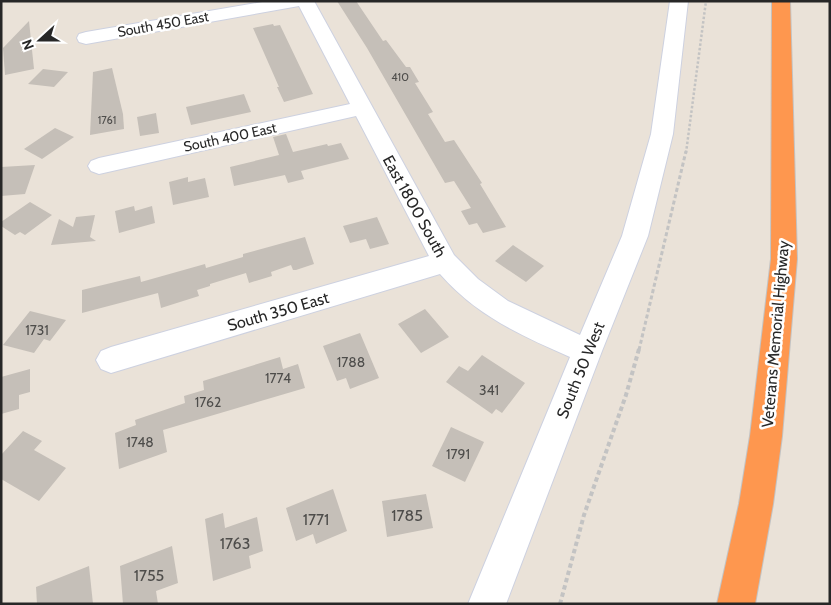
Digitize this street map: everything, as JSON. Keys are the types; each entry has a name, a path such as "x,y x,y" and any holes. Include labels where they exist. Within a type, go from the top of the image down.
{"highway":[{"name":"Veterans Memorial Highway","path":"736,604 756,504 766,436 784,259 781,1"},
{"path":"716,604 756,504"}],"street":[{"name":"South 450 East","path":"86,38 300,1"},
{"name":"East 1800 South","path":"305,1 445,262 471,290 502,311 538,330 587,350"},
{"name":"South 50 West","path":"487,604 587,350 635,236 662,134 680,1"},
{"name":"South 400 East","path":"99,166 362,108"},
{"name":"South 350 East","path":"111,360 445,262"}],"path":[{"path":"560,604 584,515 626,395 643,335 688,144 706,1"}],"building":[{"path":"337,1 356,1 383,41 386,40 406,67 410,67 419,82 415,83 433,112 428,114 445,142 454,140 482,183 480,184 506,227 483,233 477,223 469,225 461,211 471,208 454,181 445,183 367,48"},
{"path":"29,21 34,69 5,75 3,48"},
{"path":"273,24 274,26 280,25 313,94 284,102 253,28"},
{"path":"112,68 123,114 124,129 90,135 93,72"},
{"path":"43,69 68,72 54,87 28,84"},
{"path":"244,94 251,112 191,125 186,107"},
{"path":"156,113 159,133 140,136 137,117"},
{"path":"55,128 74,137 42,159 24,149"},
{"path":"286,134 293,152 327,144 328,146 341,143 349,159 301,171 304,179 288,183 285,175 234,186 230,167 279,155 273,137"},
{"path":"35,165 25,194 1,196 1,167"},
{"path":"188,177 188,182 205,178 209,197 173,205 169,182"},
{"path":"30,202 52,215 25,235 20,232 15,235 1,226 1,222"},
{"path":"134,206 135,211 152,206 155,223 119,233 115,211"},
{"path":"95,215 90,237 96,241 51,245 59,219 73,227 76,217"},
{"path":"377,217 389,244 370,249 366,239 350,243 343,226"},
{"path":"305,237 314,264 296,270 293,270 291,265 271,272 272,276 249,283 246,273 210,284 210,286 197,290 199,296 161,308 158,293 82,313 82,290 140,276 141,282 205,264 206,268 243,257 243,254"},
{"path":"513,245 544,266 526,282 495,261"},
{"path":"425,309 449,337 421,353 398,324"},
{"path":"30,311 66,320 50,341 44,339 34,353 3,345"},
{"path":"360,333 379,378 350,389 346,378 337,381 323,346"},
{"path":"482,355 525,383 502,413 496,409 492,414 446,382 459,366 468,371"},
{"path":"280,357 283,369 298,364 305,388 163,430 167,452 119,469 115,433 136,425 135,420 185,403 184,396 204,390 203,381"},
{"path":"30,369 30,392 19,395 19,409 1,414 1,377"},
{"path":"451,427 484,442 465,482 432,466"},
{"path":"23,431 42,441 34,450 66,468 39,501 1,479 1,455"},
{"path":"333,489 347,531 316,544 313,534 296,541 286,508"},
{"path":"426,494 433,528 387,537 382,501"},
{"path":"223,513 225,528 257,517 263,551 249,556 251,568 213,581 205,519"},
{"path":"172,546 178,583 156,591 158,604 123,604 120,566"},
{"path":"89,566 93,604 37,604 36,587"}]}
